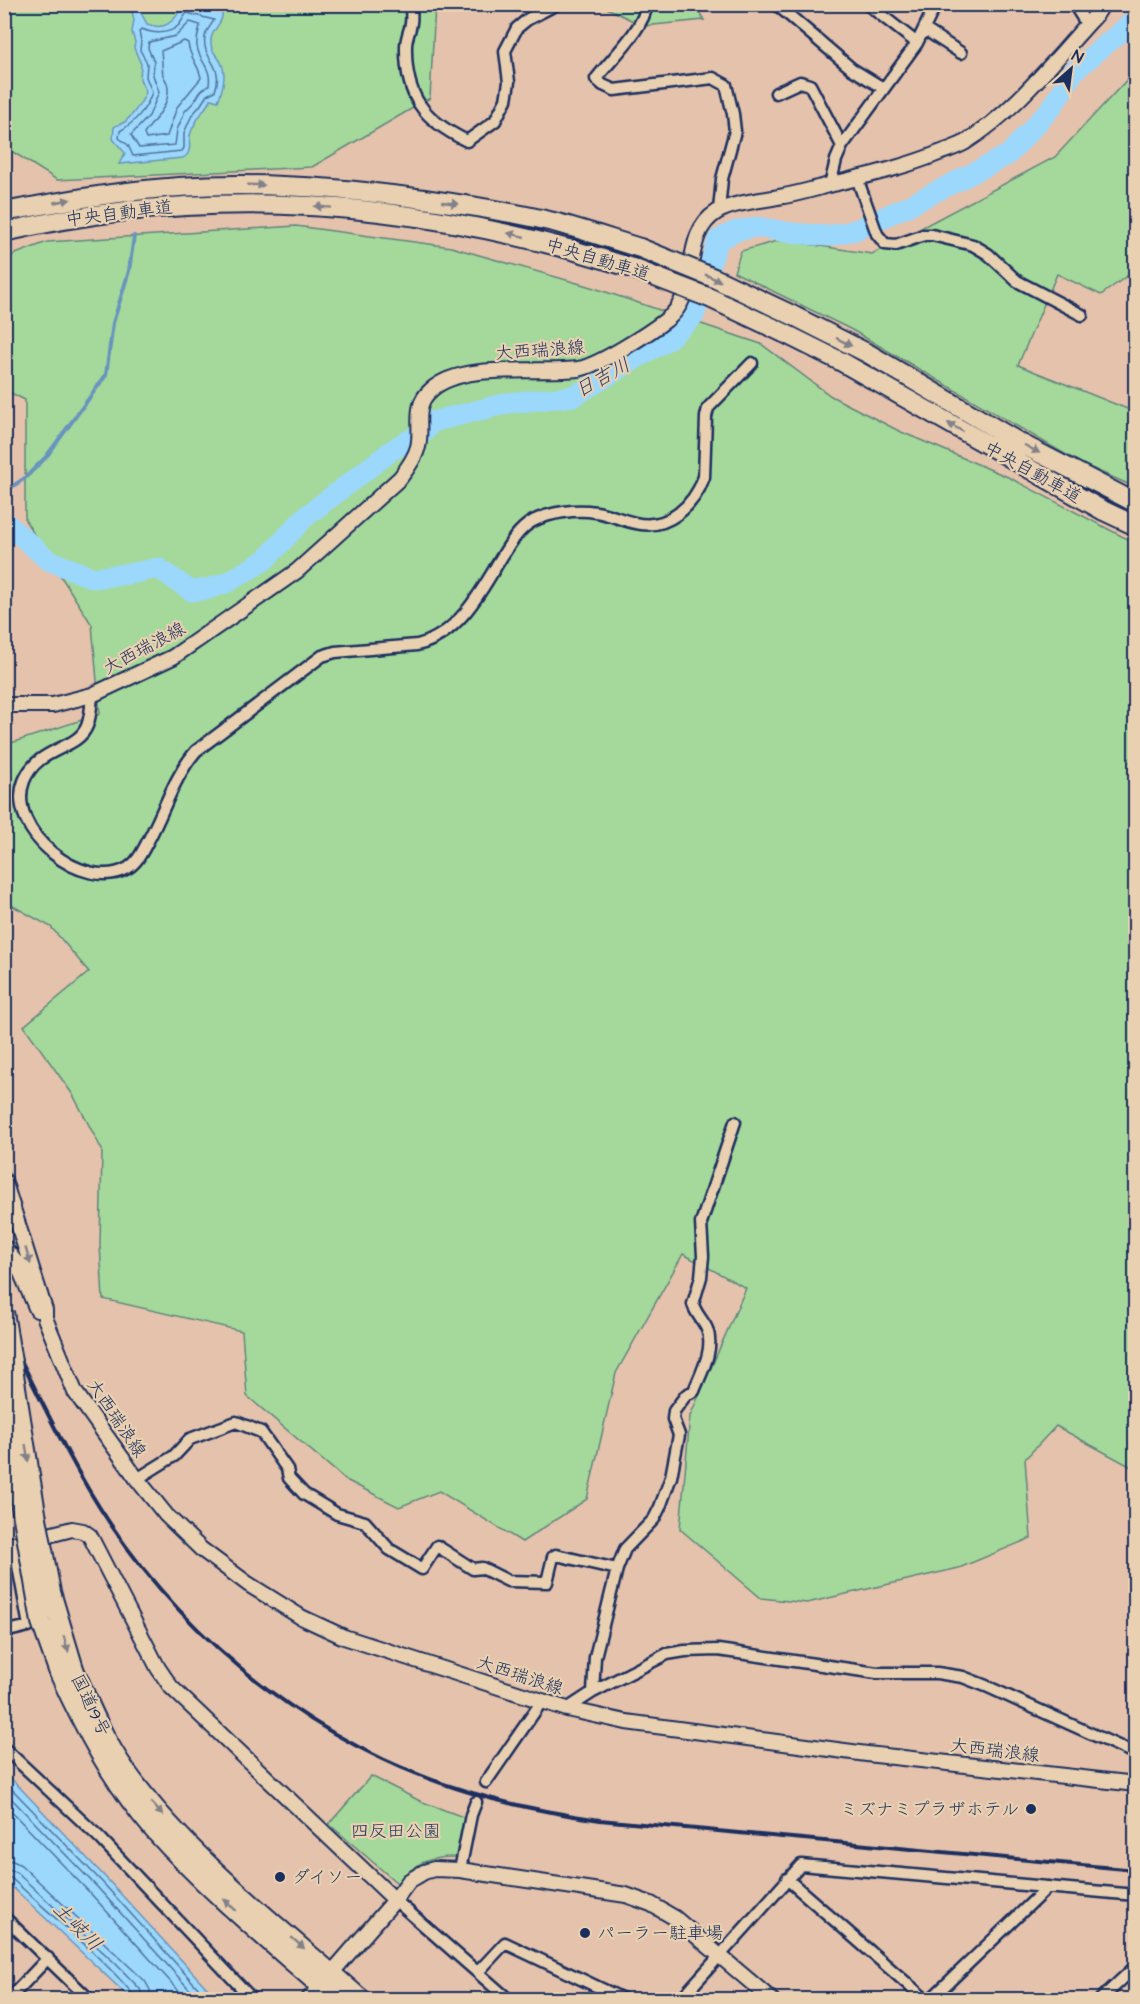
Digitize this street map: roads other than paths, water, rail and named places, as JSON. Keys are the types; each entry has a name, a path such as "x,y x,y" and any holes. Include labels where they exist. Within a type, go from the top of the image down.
{"highway":[{"name":"中央自動車道","path":"4,212 74,198 181,187 238,185 316,187 388,194 494,209 551,222 640,248 714,278 792,315 878,360 1020,443 1136,503"},
{"name":"中央自動車道","path":"4,232 37,224 117,211 233,203 320,207 412,216 482,227 569,248 632,268 710,298 784,333 842,362 1083,500 1136,526"},
{"name":"国道19号","path":"4,1312 36,1513 66,1671"},
{"name":"国道19号","path":"4,1408 41,1622 66,1671 125,1770 155,1808 326,1979 362,2000"},
{"name":"国道19号","path":"326,1979 336,2000"}],"main road":[{"path":"719,210 830,185 917,162 963,144 1012,106 1087,25 1103,4"},
{"name":"大西瑞浪線","path":"4,705 53,705 92,695 173,657 297,571 400,478 410,465 418,446 418,412 423,399 431,390 455,378 488,372 578,369 589,366 667,320 678,310 684,299 697,236 710,217 719,210"},
{"path":"4,1180 45,1310 45,1318"},
{"path":"4,1247 17,1264 39,1313 45,1318"},
{"name":"大西瑞浪線","path":"45,1318 75,1392 136,1479 166,1515 201,1549 248,1584 301,1617 344,1637 567,1709 626,1722 757,1740 1136,1784"},
{"path":"9,1544 72,1529 83,1531 90,1536 158,1668 171,1687 395,1900"},
{"path":"308,2000 410,1881 424,1872 435,1869 460,1870 626,1895 651,1904 675,1918 772,2000"}],"street":[{"path":"411,4 411,22 406,44 408,73 416,101 425,113 444,130 467,141 495,121 506,100 509,82 505,51 517,28 528,19 557,4"},
{"path":"647,4 630,39 596,79 614,90 713,78 726,85 735,131 722,179 719,210"},
{"path":"776,4 852,69 883,88"},
{"path":"867,4 917,43"},
{"path":"830,185 842,146 917,43 936,4"},
{"path":"1074,4 1087,25"},
{"path":"924,29 961,53"},
{"path":"776,93 800,82 810,85 842,146"},
{"path":"857,178 877,234 885,244 890,245 924,235 932,235 973,245 988,254 1017,281 1082,315"},
{"path":"92,695 87,728 81,736 38,759 24,781 21,793 26,819 34,834 66,863 82,871 101,875 116,873 136,862 163,813 176,782 196,751 322,656 334,652 417,645 428,642 443,633 480,594 509,544 521,530 533,522 567,512 593,512 619,517 636,524 654,524 668,521 686,509 704,477 708,408 752,363"},
{"path":"593,1692 597,1647 617,1569 624,1549 654,1519 660,1507 671,1477 679,1435 673,1419 674,1411 686,1395 694,1391 708,1353 710,1340 708,1332 693,1304 701,1277 703,1256 700,1230 735,1122"},
{"path":"136,1479 174,1456 190,1439 236,1422 261,1432 287,1469 289,1478 303,1494 337,1514 364,1521 389,1549 422,1569 437,1546 473,1569 482,1568 508,1581 547,1582 553,1557 556,1556 617,1569"},
{"path":"4,1632 29,1626 9,1544"},
{"path":"567,1709 593,1692 667,1654 718,1650 877,1673 937,1673 963,1677 1136,1754"},
{"path":"486,1782 542,1701"},
{"path":"4,1748 100,1838 253,2000"},
{"path":"460,1870 471,1815 476,1802"},
{"path":"680,2000 801,1866 1136,1895"},
{"path":"787,1879 928,2000 1048,1887"},
{"path":"395,1900 509,2000"},
{"path":"4,1917 90,2000"},
{"path":"478,1972 505,1943 625,2000"},
{"path":"8,2000 48,1958"},
{"path":"1100,2000 1136,1966"}],"water":[{"path":"189,6 210,12 222,8 220,23 211,38 212,50 222,64 224,75 218,101 211,99 193,127 188,153 183,158 119,164 125,153 113,139 114,127 130,117 146,92 140,79 141,64 134,48 132,12 140,11 147,24 158,27 167,24 181,9"},
{"name":"土岐川","path":"5,1772 217,1999 131,1999 5,1880"}],"waterway":[{"name":"日吉川","path":"4,521 48,560 93,578 158,568 191,591 208,589 228,582 265,560 305,517 395,448 424,432 432,422 508,403 574,396 667,340 694,316 718,240 736,231 757,227 828,236 856,230 1008,155 1052,107 1074,71 1136,19"},
{"path":"4,492 25,478 46,457 106,375 113,323 129,271 134,236"}],"tunnel":[{"path":"476,1802 486,1782"}],"railway":[{"path":"4,1327 80,1475 109,1522 143,1568 181,1612 222,1652 267,1689 315,1722 365,1750 418,1774 472,1793 520,1806 584,1818 1136,1870"}],"place":[{"name":"ミズナミプラザホテル","path":"1031,1809"},
{"name":"ダイソー","path":"280,1877"},
{"name":"パーラー駐車場","path":"585,1933"}],"park label":[{"name":"四反田公園","path":"396,1831"}]}
